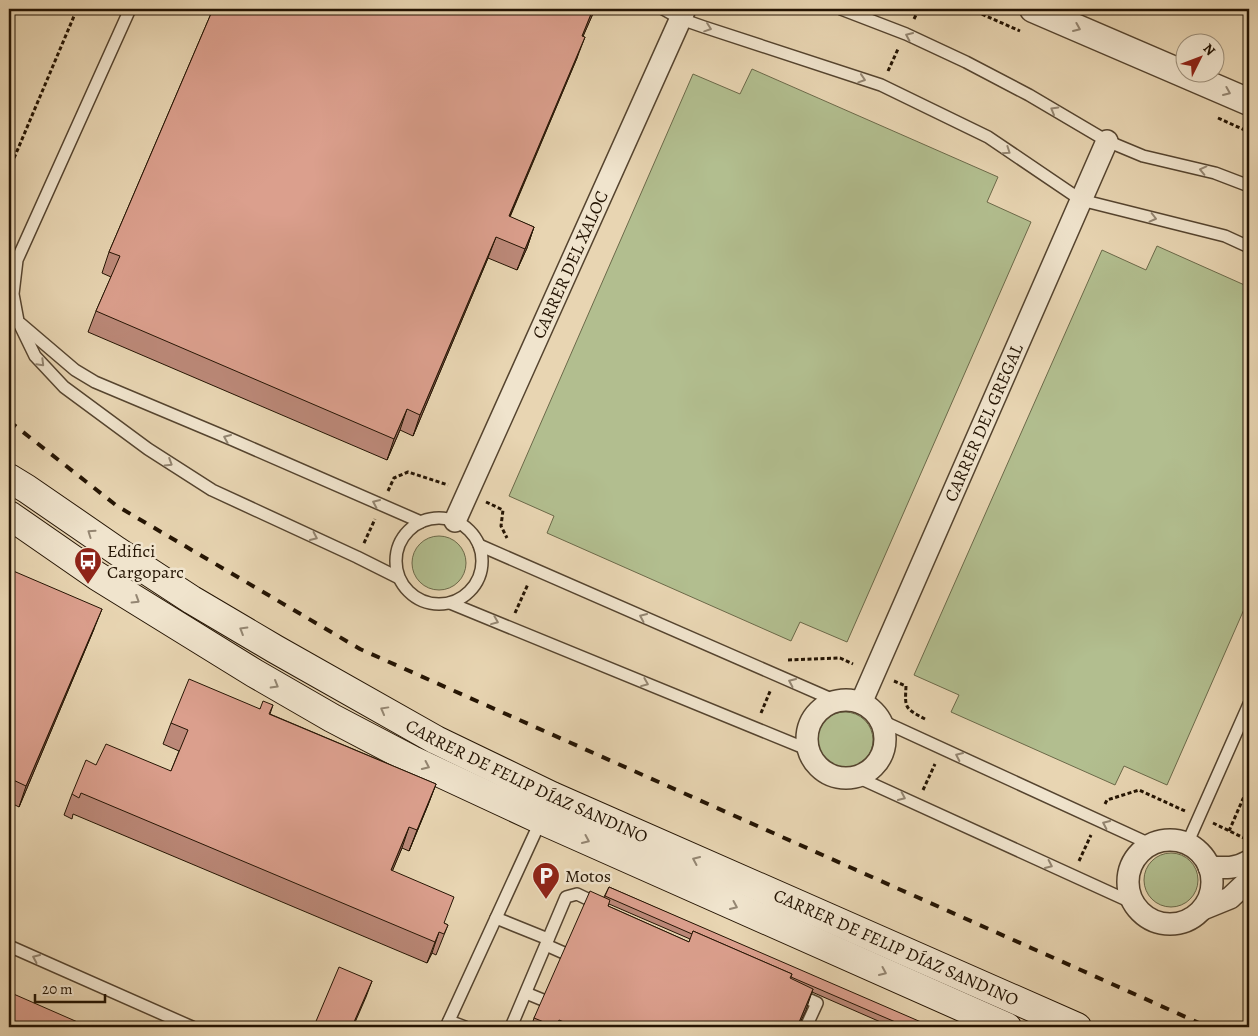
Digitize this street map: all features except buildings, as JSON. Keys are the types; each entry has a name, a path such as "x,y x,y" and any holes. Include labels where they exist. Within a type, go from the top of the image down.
{"main road":[{"name":"CARRER DE FELIP DÍAZ SANDINO","path":"9,478 183,594 275,649 436,740 547,808 1007,1027"},
{"name":"CARRER DE FELIP DÍAZ SANDINO","path":"9,515 97,576 254,673 332,718 412,760 547,808 1077,1027"}],"street":[{"path":"1032,9 1249,102"},
{"name":"CARRER DEL XALOC","path":"455,521 676,12"},
{"name":"CARRER DEL GREGAL","path":"861,703 1107,141"},
{"path":"849,700 861,703 872,710 880,720 884,731 885,743 882,754 868,772 857,777 833,776 822,770 814,761 809,750 807,738 810,726 820,711 836,701 849,700"},
{"path":"1203,909 1210,897 1211,872 1206,860 1198,851 1187,844 1175,840 1163,840 1150,844 1140,852 1132,863 1128,877 1128,890 1133,903 1141,914 1153,921 1166,925 1180,924 1192,918 1203,909 1230,898 1248,881 1249,877"},
{"path":"1209,867 1231,868 1249,861"}],"lane":[{"path":"130,9 17,260 13,294 18,321 34,356 64,387 148,449 212,490 399,578"},
{"path":"841,9 906,34 966,62 1107,141 1143,156 1215,173 1249,186"},
{"path":"676,12 704,27 881,85 988,137 1081,200 1225,236 1249,247"},
{"path":"18,321 75,370 95,382 421,522"},
{"path":"438,518 455,521 473,535 479,545 482,559 480,574 474,587 464,597 450,603 426,602 415,597 399,578 396,565 397,552 402,540 410,529 421,522 438,518"},
{"path":"479,545 836,701"},
{"path":"450,603 809,750"},
{"path":"1187,844 1249,704"},
{"path":"880,720 1150,844"},
{"path":"857,777 1133,903"},
{"path":"465,1027 448,1024 547,808"},
{"path":"511,1027 566,897 576,894 612,910"},
{"path":"496,918 547,942 564,953"},
{"path":"9,946 192,1027"},
{"path":"790,991 817,1003 806,1027"},
{"path":"526,993 543,1000"}],"path":[{"path":"9,170 77,9"},
{"path":"970,9 1023,33"},
{"path":"916,804 942,748"},
{"path":"1230,831 1249,785"},
{"path":"1072,876 1107,800 1139,790 1249,840"}],"green space":[{"path":"752,69 998,177 987,202 1031,222 847,642 800,622 791,641 547,533 554,516 509,496 693,74 740,94"},
{"path":"1157,246 1249,287 1249,598 1167,785 1124,766 1115,785 951,712 959,695 914,675 1102,250 1146,270"},
{"path":"434,536 444,536 454,540 462,548 466,563 462,578 454,586 444,590 434,590 424,586 416,578 412,568 412,558 416,548 424,540"},
{"path":"845,712 856,714 865,720 871,729 873,740 871,751 865,760 856,766 845,768 834,766 825,760 819,751 817,740 819,729 825,720 834,714"},
{"path":"1171,853 1181,855 1190,861 1196,870 1198,880 1196,890 1190,899 1181,905 1171,907 1161,905 1152,899 1146,890 1144,880 1146,870 1152,861 1161,855"}],"railway":[{"path":"9,421 117,506 360,649 1208,1027"}],"place":[{"name":"Edifici Cargoparc","path":"88,585"},
{"name":"Motos","path":"546,900"}]}
